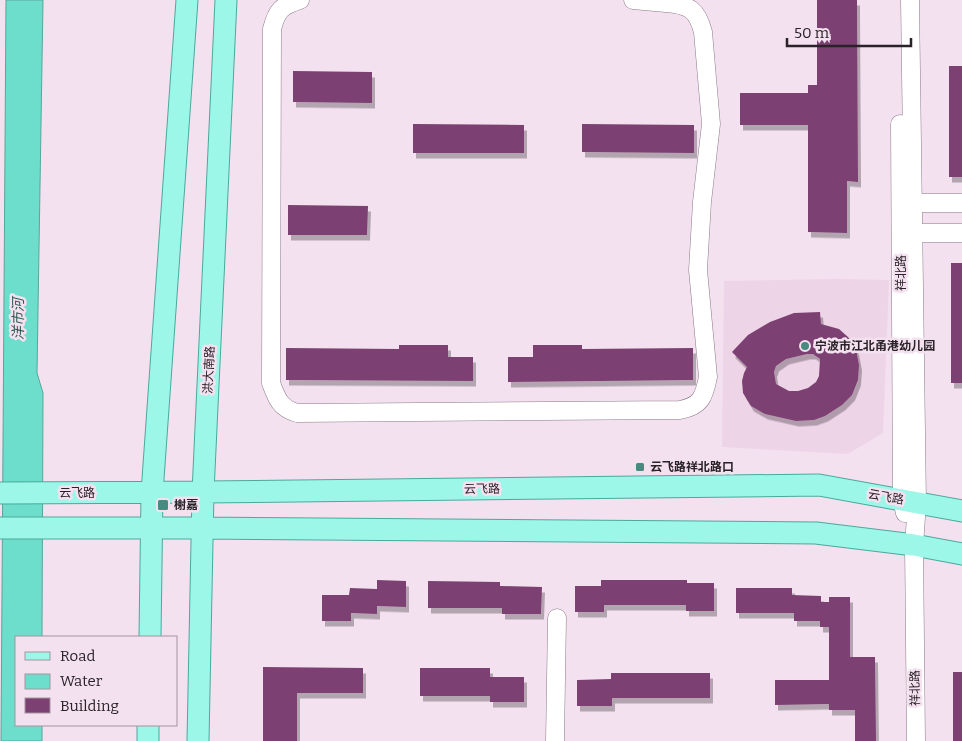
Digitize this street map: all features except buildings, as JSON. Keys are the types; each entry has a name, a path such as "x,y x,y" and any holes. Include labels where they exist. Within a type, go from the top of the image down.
{"main road":[{"path":"150,636 152,493 186,0"},
{"name":"洪大南路","path":"198,741 203,492 226,0"},
{"name":"云飞路","path":"0,493 819,485 962,511"},
{"path":"0,528 816,533 914,545 962,554"},
{"path":"148,726 148,741"}],"street":[{"path":"300,0 285,5 276,15 272,29 271,383 277,398 286,410 296,413 680,410 690,408 700,401 705,391 708,377 698,270 702,202 711,124 703,32 700,20 693,11 684,5 633,0"},
{"name":"祥北路","path":"898,0 909,501 914,545 916,741"},
{"name":"祥北路","path":"909,501 913,233 910,0"},
{"path":"913,203 962,204"},
{"path":"913,233 962,233"},
{"path":"555,741 557,618"}],"shaded area":[{"name":"宁波市江北甬港幼儿园","path":"889,280 883,433 848,454 722,447 724,281"}],"water":[{"name":"洋市河","path":"6,0 43,0 37,373 43,393 42,636 15,636 15,726 42,726 42,741 1,741"}],"place":[{"name":"宁波市江北甬港幼儿园","path":"805,346"},
{"name":"云飞路祥北路口","path":"640,467"},
{"name":"榭嘉","path":"163,505"}]}
